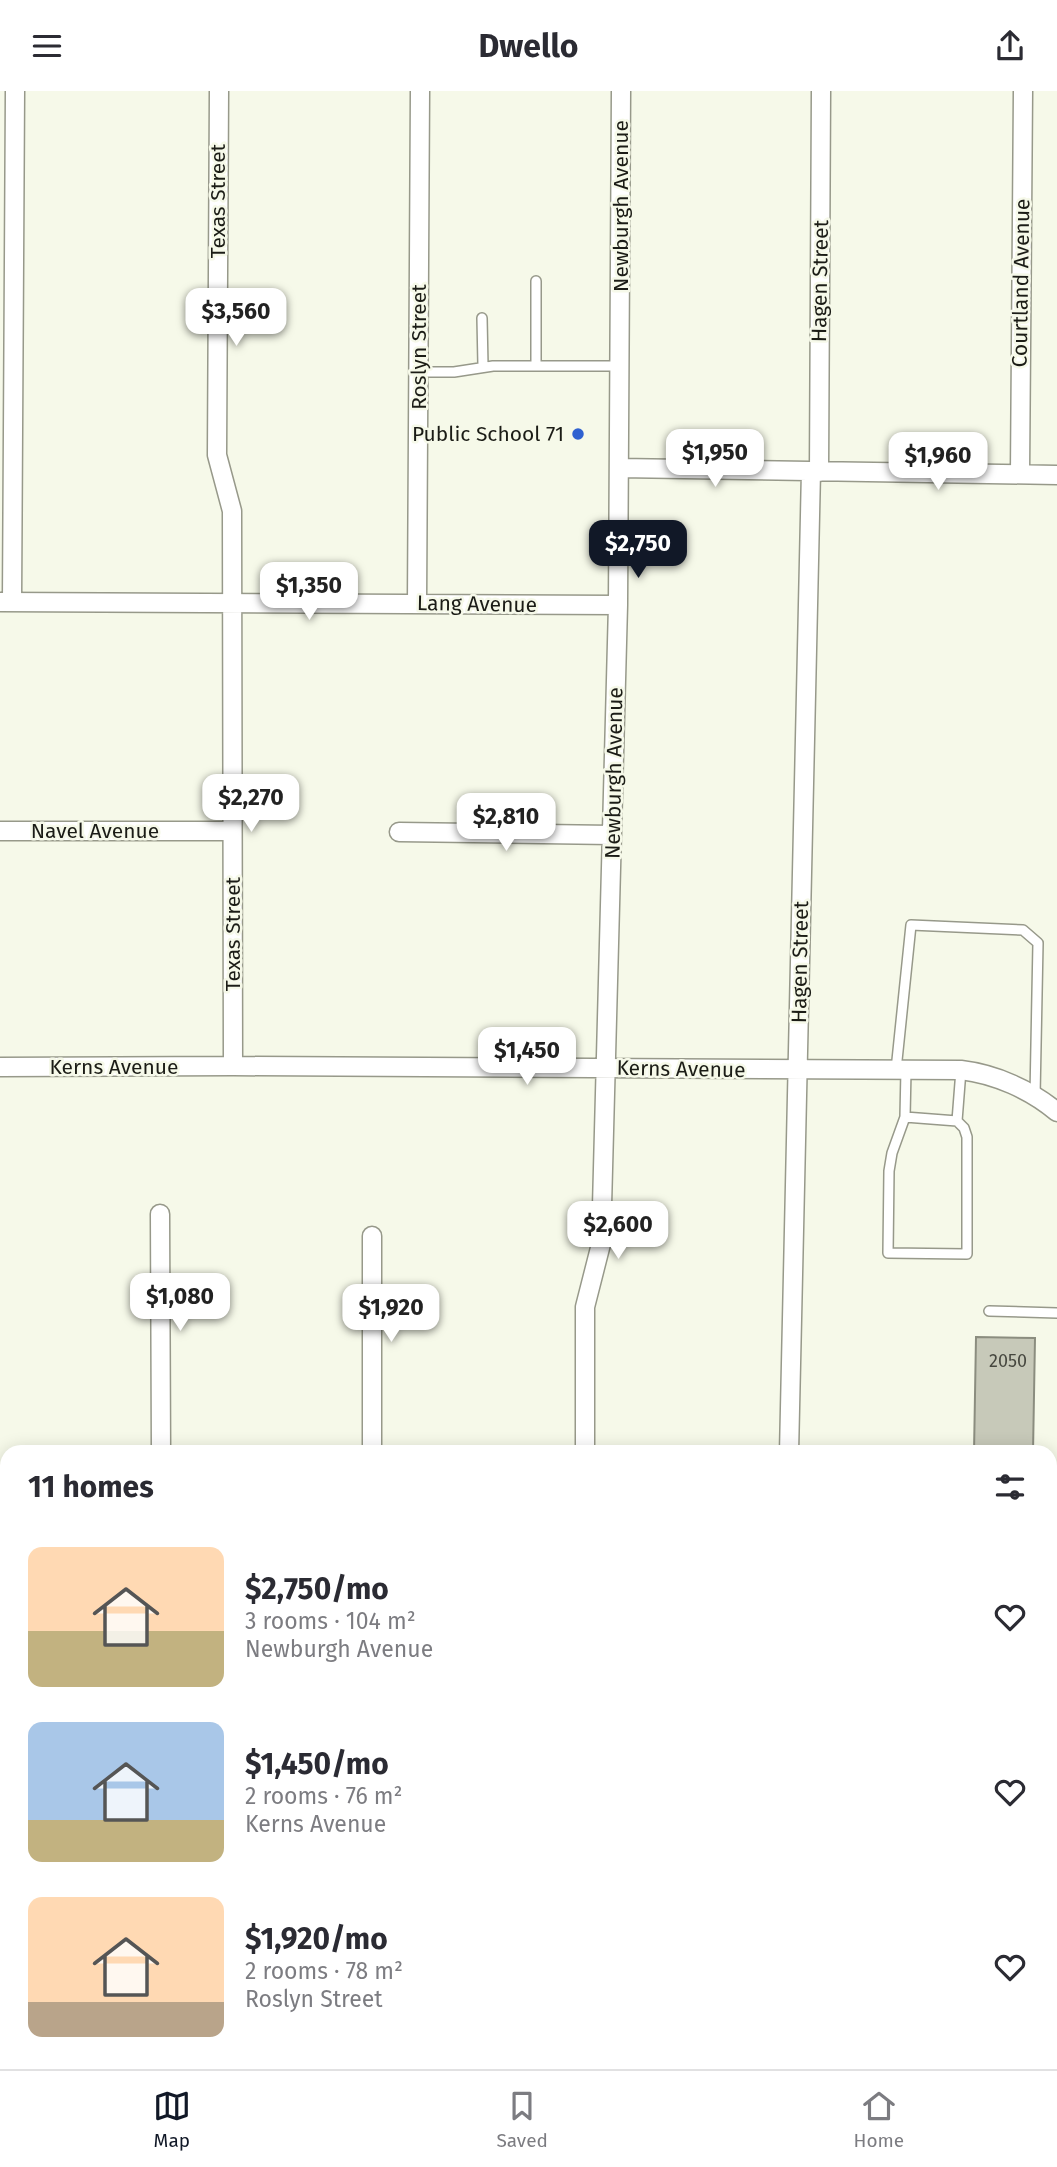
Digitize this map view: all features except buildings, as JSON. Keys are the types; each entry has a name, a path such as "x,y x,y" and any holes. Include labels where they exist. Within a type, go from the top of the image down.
{"street":[{"path":"6,602 15,91"},
{"name":"Texas Street","path":"219,91 218,455 232,511 233,1066"},
{"name":"Roslyn Street","path":"418,604 420,91"},
{"name":"Newburgh Avenue","path":"585,1445 585,1307 601,1244 606,1068 618,605 621,91"},
{"name":"Hagen Street","path":"789,1445 797,1070 815,471 821,91"},
{"name":"Courtland Avenue","path":"1020,474 1023,91"},
{"path":"620,468 1057,475"},
{"name":"Lang Avenue","path":"6,602 618,605"},
{"name":"Navel Avenue","path":"0,831 232,831"},
{"path":"399,832 612,835"},
{"name":"Kerns Avenue","path":"0,1067 961,1070 987,1076 1035,1096 1057,1112"},
{"path":"160,1214 161,1445"},
{"path":"372,1236 372,1445"}],"lane":[{"path":"536,281 536,366"},
{"path":"482,318 483,366"},
{"path":"419,372 454,372 483,366 621,366"},
{"path":"905,1117 957,1121 964,1128 967,1137 967,1254 888,1253 889,1171 892,1153 905,1117 901,1070 911,925 1023,930 1038,943 1035,1096"},
{"path":"957,1121 961,1070"},
{"path":"989,1311 1057,1313"}],"place":[{"name":"Public School 71","path":"578,434"}]}
